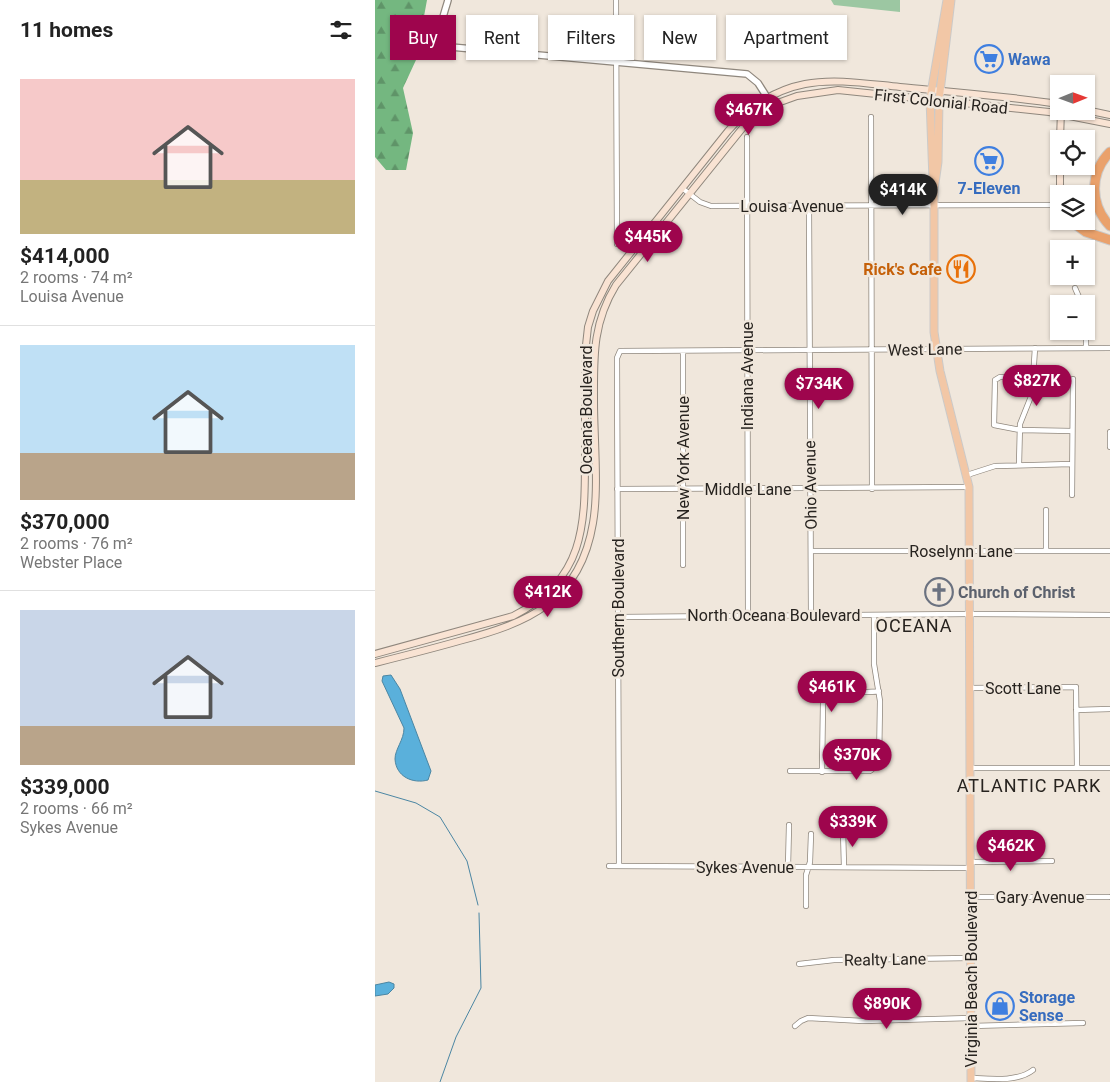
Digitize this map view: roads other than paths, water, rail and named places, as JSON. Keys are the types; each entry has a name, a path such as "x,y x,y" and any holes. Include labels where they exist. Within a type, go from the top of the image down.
{"highway":[{"path":"1110,152 1098,170 1094,192 1101,215 1110,226"},
{"path":"1083,230 1110,240"}],"main road":[{"name":"Virginia Beach Boulevard","path":"949,0 931,90 931,162 934,190 935,348 969,487 971,1080"},
{"name":"Virginia Beach Boulevard","path":"934,190 938,162 939,100 949,0"},
{"name":"First Colonial Road","path":"767,98 793,87 822,82 931,90 1050,103"},
{"name":"First Colonial Road","path":"772,105 797,96 825,91 1050,111"},
{"name":"Oceana Boulevard","path":"375,654 507,618 531,605 551,589 573,557 583,524 585,347 593,311 608,281 682,188 737,121 767,98"},
{"name":"Oceana Boulevard","path":"404,656 505,629 524,620 558,595 569,583 583,559 594,520 594,354 601,316 616,285 740,129 749,120 772,105"},
{"path":"1095,112 1110,115"},
{"name":"First Colonial Road","path":"1093,120 1110,124"},
{"path":"551,589 558,595"},
{"path":"375,664 404,656 402,646"}],"street":[{"path":"448,0 440,31 444,41 457,48 747,74 758,83 772,105"},
{"path":"616,0 617,244"},
{"path":"871,117 872,489"},
{"name":"Indiana Avenue","path":"747,137 748,615"},
{"name":"Louisa Avenue","path":"682,188 700,202 711,206 1050,205"},
{"name":"Ohio Avenue","path":"809,206 811,615"},
{"path":"1075,288 1078,295"},
{"path":"1087,340 1087,348"},
{"path":"1019,466 1021,417 1032,394 1035,348"},
{"name":"West Lane","path":"620,351 1110,348"},
{"name":"Southern Boulevard","path":"619,866 617,358 620,351"},
{"name":"New York Avenue","path":"683,351 683,565"},
{"path":"1034,377 1000,377 994,382 994,425 1020,430 1072,431"},
{"path":"1072,495 1073,379"},
{"path":"1110,432 1110,447"},
{"path":"967,475 987,467 1071,464"},
{"name":"Middle Lane","path":"617,489 969,487"},
{"path":"1046,510 1046,551"},
{"name":"Roselynn Lane","path":"811,551 1110,551"},
{"name":"North Oceana Boulevard","path":"619,617 970,614 1110,616"},
{"path":"790,771 874,770 881,760 879,691 874,664 874,615"},
{"name":"Scott Lane","path":"970,688 1076,688 1076,710"},
{"path":"822,772 823,703 825,698 834,694 879,691"},
{"path":"1077,767 1076,710 1110,709"},
{"path":"970,768 1110,768"},
{"path":"789,825 789,867"},
{"path":"843,830 844,867"},
{"path":"806,906 806,875 809,867 811,834"},
{"name":"Sykes Avenue","path":"609,866 844,867 971,865 1052,861"},
{"name":"Gary Avenue","path":"971,896 1109,897"},
{"name":"Realty Lane","path":"799,964 834,960 971,958"},
{"path":"795,1026 808,1018 863,1021 971,1018"},
{"path":"971,1026 1083,1023"},
{"path":"971,1080 1015,1079 1025,1076 1033,1070"}],"water":[{"path":"391,675 400,689 431,771 428,780 417,781 406,778 396,765 395,755 403,736 404,728 382,681 383,676"},
{"path":"389,982 394,984 394,988 388,994 375,996 375,985"}],"waterway":[{"path":"375,791 416,803 440,817 467,861 478,905"},
{"path":"440,1082 456,1037 481,988 479,913"}],"place":[{"name":"Wawa","path":"989,59"},
{"name":"7-Eleven","path":"989,161"},
{"name":"Rick's Cafe","path":"961,269"},
{"name":"Church of Christ","path":"939,592"},
{"name":"Storage Sense","path":"1000,1006"}],"district":[{"name":"OCEANA","path":"914,626"},
{"name":"ATLANTIC PARK","path":"1029,786"}]}
